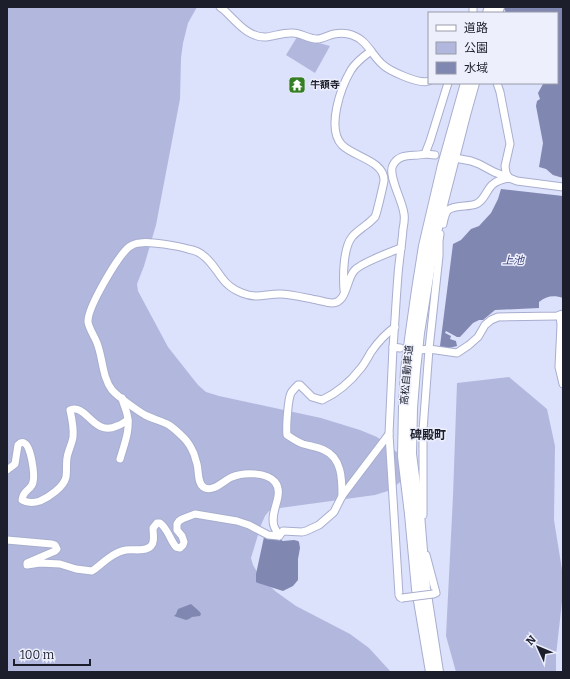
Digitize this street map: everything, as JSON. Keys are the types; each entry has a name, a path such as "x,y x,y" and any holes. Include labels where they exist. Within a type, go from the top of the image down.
{"highway":[{"path":"491,11 499,7"},
{"name":"高松自動車道","path":"431,672 417,589 403,456 406,370 416,290 424,246 443,165 466,84"},
{"name":"高松自動車道","path":"438,672 426,588 419,514 411,454 412,408 415,370 433,246 443,201 474,84"}],"street":[{"path":"220,7 248,32 256,36 265,37 294,33 316,39 325,38 334,34 348,34 358,37 368,46 383,66 417,81 425,83 428,82"},
{"path":"344,296 343,268 351,238 357,231 366,226 375,216 384,182 383,175 376,165 348,150 342,144 338,138 336,130 336,113 342,89 352,69 371,51"},
{"path":"425,154 448,84"},
{"path":"497,84 510,144 505,166 506,173 509,178"},
{"path":"435,155 425,154 402,156 397,159 391,169 391,175 398,191 404,214 394,326 396,348 389,434 399,595 402,598 436,593 425,547 423,522 423,430 439,256 439,241 444,218 447,210 477,204 481,201 493,184 509,178"},
{"path":"454,158 471,161 517,181 563,187"},
{"path":"280,536 274,526 274,515 279,495 274,481 269,477 258,474 238,475 210,489 204,488 200,482 197,464 193,451 188,442 168,424 144,415 116,394 108,384 98,345 88,323 89,314 99,291 117,262 130,246 141,242 153,242 188,248 205,256 214,266 222,279 231,287 242,293 252,296 280,294 332,303 336,303 344,296 351,276 356,268 401,248"},
{"path":"420,350 430,349 456,353 470,345 478,337 485,325 498,317 562,315 559,367 563,384"},
{"path":"342,496 342,478 335,458 324,450 303,444 287,435 288,407 291,393 298,385 300,385 312,397 322,400 327,398 344,386 362,368 371,351 394,326"},
{"path":"120,459 128,431 128,420 122,398"},
{"path":"7,470 15,464 18,445 23,442 29,448 33,464 33,483 32,486 23,494 22,500 24,502 35,502 44,499 53,494 64,482 66,477 67,459 73,438 73,424 70,410 74,408 82,411 95,424 101,427 113,428 128,420"},
{"path":"280,536 283,531 306,531 319,525 334,512 342,496 389,434"},
{"path":"7,540 52,544 56,547 57,549 55,551 27,563 27,565 40,563 60,564 92,572 115,554 125,550 144,549 150,547 153,543 153,528 160,523 163,525 173,544 180,548 184,542 182,536 177,530 177,524 182,519 195,514 237,521 249,525 268,535 280,536"}],"green space":[{"path":"7,7 197,7 188,23 183,43 180,99 156,225 137,284 138,291 168,347 198,385 206,392 321,418 360,430 377,437 402,456 404,478 391,490 375,495 280,508 269,511 261,525 251,558 259,575 275,591 296,606 350,634 369,648 391,672 7,672"},
{"path":"297,37 330,46 315,73 286,55"},
{"path":"509,377 547,409 555,446 554,520 563,576 563,593 556,655 556,672 456,672 446,636 457,383"}],"water":[{"path":"499,7 563,7 563,178 553,175 546,169 539,167 543,143 536,106 537,101 540,99 538,93 543,84 558,84 558,12 506,12"},
{"name":"上池","path":"501,189 563,196 563,298 553,296 544,298 539,302 539,308 495,310 483,320 473,323 460,337 446,331 445,333 451,336 450,339 456,341 457,346 445,349 440,346 453,244 461,240 471,229 479,226 491,213"},
{"path":"264,537 283,541 294,540 299,542 298,580 293,586 283,591 256,582 256,574"},
{"path":"191,604 200,612 200,616 192,617 186,620 174,616 178,609"}],"place":[{"name":"牛額寺","path":"297,85"}],"district":[{"name":"碑殿町","path":"428,435"}]}
